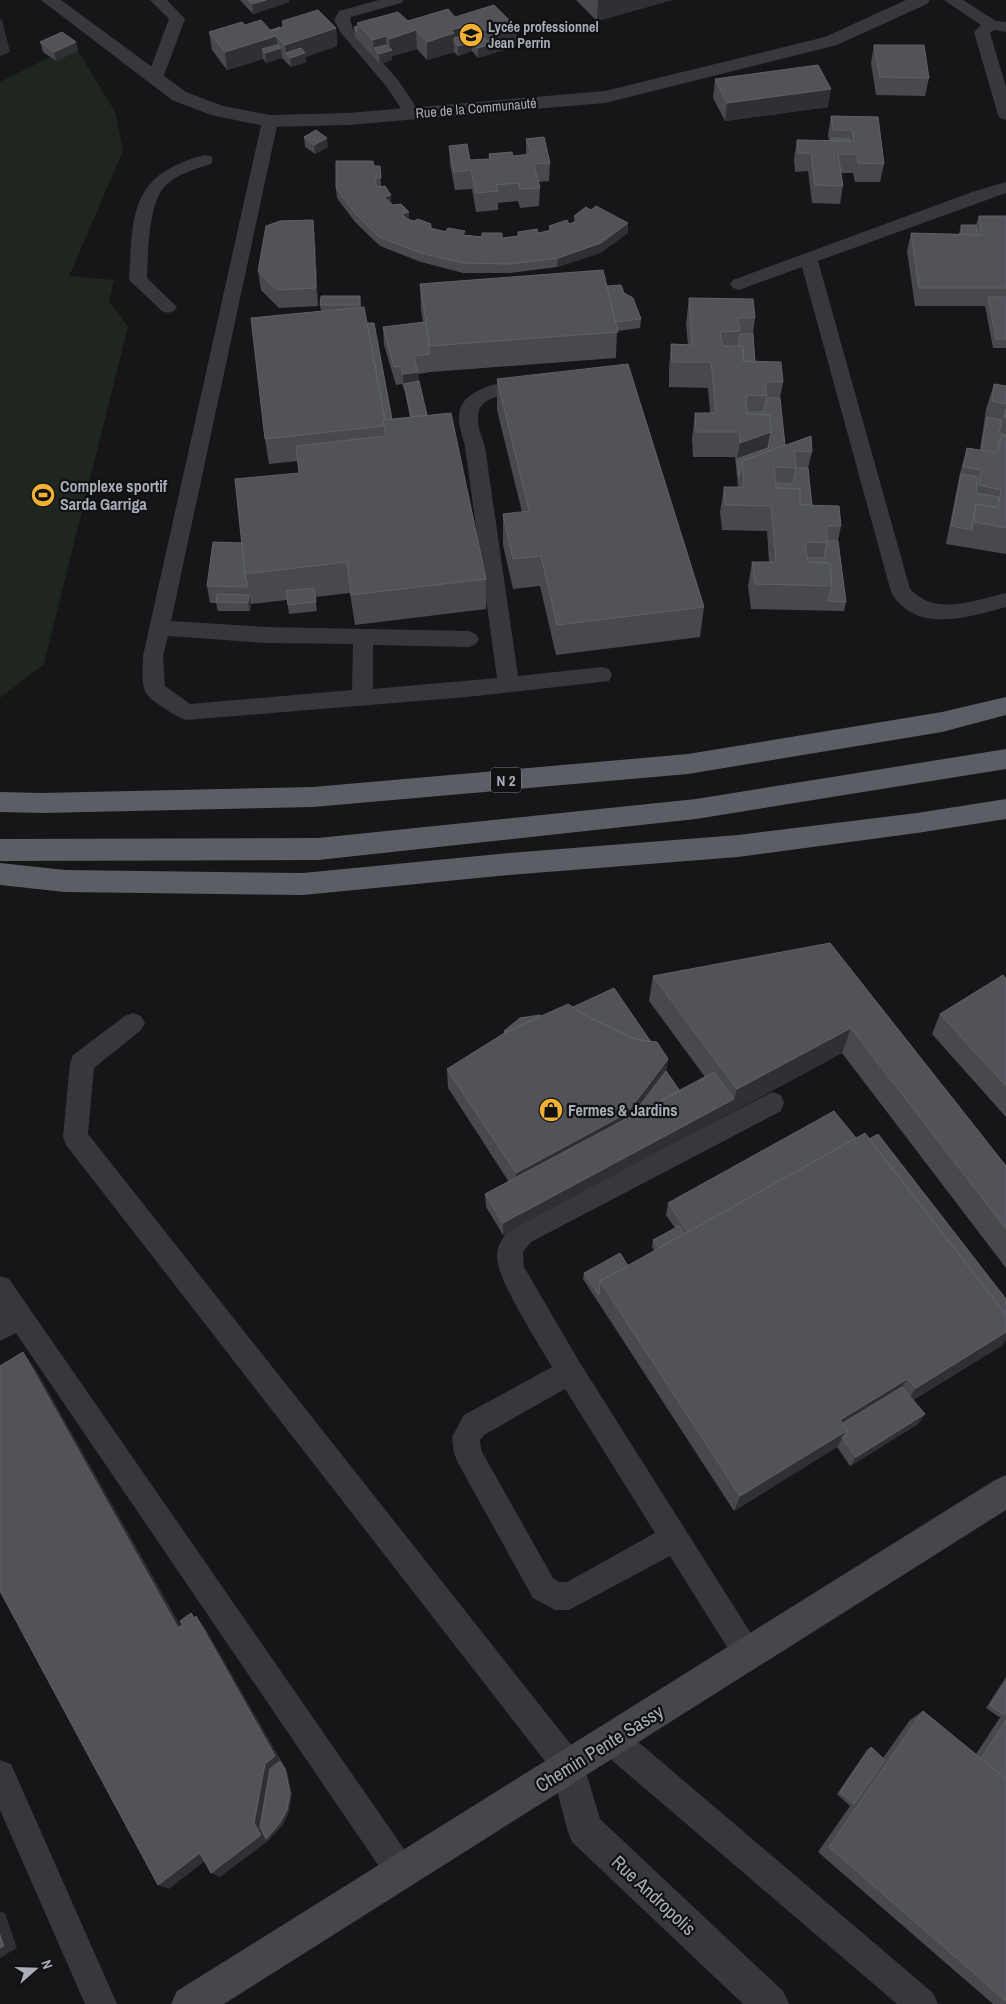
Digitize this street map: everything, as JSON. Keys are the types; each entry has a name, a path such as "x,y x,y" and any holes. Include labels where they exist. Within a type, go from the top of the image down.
{"highway":[{"name":"N 2","path":"0,802 42,803 313,797 688,764 942,722 1006,706"},
{"path":"0,850 318,849 696,809 1006,759"},
{"path":"0,874 64,881 303,884 509,864 738,846 917,824 1006,809"}],"main road":[{"name":"Chemin Pente Sassy","path":"190,2004 402,1873 747,1653 1006,1491"}],"street":[{"name":"Rue de la Communauté","path":"50,0 179,96 218,111 270,121 348,119 605,97 831,41 921,0"},
{"name":"Rue Andropolis","path":"569,1767 585,1829 770,2004"}],"lane":[{"path":"155,78 177,19 158,0"},
{"path":"396,0 344,14 342,20 346,30 383,72 412,114"},
{"path":"952,0 999,26"},
{"path":"999,26 986,27 982,32 1006,114"},
{"path":"270,121 153,656 155,690 186,712 509,685 602,674"},
{"path":"168,306 138,280 139,252 145,212 153,188 173,172 205,160"},
{"path":"739,284 1006,187"},
{"path":"809,259 901,592 912,604 929,611 949,612 1006,600"},
{"path":"509,685 476,457 468,416 472,403 482,395 495,391 544,385"},
{"path":"159,628 266,635 469,639"},
{"path":"362,698 363,638"},
{"path":"133,1023 82,1064 75,1137 569,1767"},
{"path":"747,1653 570,1372 511,1270 509,1256 512,1244 522,1234 772,1104"},
{"path":"0,1288 10,1322 402,1873"},
{"path":"570,1372 474,1425 466,1437 468,1454 543,1588 555,1596 569,1596 674,1538"},
{"path":"612,1740 922,2004"},
{"path":"0,1776 101,2004"}],"shaded area":[{"name":"Complexe sportif Sarda Garriga","path":"78,51 115,112 123,151 69,276 114,280 109,301 128,327 44,664 0,698 0,82 50,57 56,61"}],"building":[{"path":"248,0 266,0 252,4"},
{"path":"494,5 517,28 491,35 484,29 472,33 465,26 451,30 454,33 427,42 416,30 389,39 386,36 373,40 357,23 398,12 408,21 448,9 455,17"},
{"path":"318,10 336,28 285,45 276,36 225,52 209,32 242,22 245,25 261,20 271,31 286,26 282,21"},
{"path":"62,32 76,42 54,52 40,42"},
{"path":"465,35 472,42 458,46 454,42 454,38"},
{"path":"484,38 491,44 478,48 472,42"},
{"path":"277,45 281,48 265,53 262,49"},
{"path":"386,45 392,50 379,54 374,48"},
{"path":"874,45 924,45 929,78 880,77"},
{"path":"301,48 305,53 290,58 286,53"},
{"path":"818,65 831,89 727,103 715,79"},
{"path":"831,116 878,117 884,164 858,163 857,154 838,154 843,186 815,185 811,153 798,153 797,140 854,141 852,130 833,130"},
{"path":"316,130 327,138 314,145 304,137"},
{"path":"544,137 550,163 534,164 540,188 520,189 518,183 496,185 498,191 476,193 471,170 454,172 449,146 467,144 470,160 490,159 489,154 512,152 513,156 531,154 526,139"},
{"path":"831,138 850,139 851,141 832,141"},
{"path":"336,161 373,161 374,166 380,166 381,178 375,178 375,183 378,187 385,186 391,195 384,197 393,205 401,204 409,212 402,214 407,219 414,221 418,219 431,224 429,228 445,232 448,228 465,231 463,235 482,237 482,233 502,233 502,238 519,236 518,232 537,229 538,233 552,230 549,226 567,220 569,224 575,222 579,219 574,216 586,207 591,210 596,206 628,223 601,243 558,258 510,264 463,263 421,253 379,237 354,212 336,188"},
{"path":"979,216 1006,216 1006,288 919,288 911,233 981,235"},
{"path":"313,220 316,288 277,290 258,271 266,226 280,221"},
{"path":"961,225 976,225 978,235 962,234"},
{"path":"603,270 618,332 430,346 420,284"},
{"path":"621,285 624,293 633,298 641,319 615,322 607,286"},
{"path":"321,296 360,296 360,305 320,305"},
{"path":"988,297 1006,297 1006,339 996,339"},
{"path":"689,298 753,299 755,318 738,318 740,331 720,332 723,346 743,346 743,361 781,362 783,382 765,382 767,396 746,395 747,414 770,415 771,432 740,443 739,432 696,432 695,413 716,413 711,362 672,362 671,344 692,345"},
{"path":"364,307 385,420 383,420 384,426 265,439 251,318"},
{"path":"425,322 430,354 414,356 418,372 403,374 401,366 394,367 383,327"},
{"path":"367,323 374,323 392,419 385,420"},
{"path":"740,334 753,334 755,362 743,361 743,346 738,346"},
{"path":"628,364 704,607 557,625 541,556 513,559 503,514 529,511 497,379"},
{"path":"419,381 427,415 411,417 404,384"},
{"path":"994,384 1006,386 1006,404 992,401"},
{"path":"766,398 780,398 785,445 742,461 739,477 737,459 768,448 771,432 770,415 747,414 747,412 764,412"},
{"path":"451,413 486,579 351,595 347,562 245,574 235,479 299,473 296,446 386,436 383,420"},
{"path":"987,417 1002,420 999,433 1006,435 1002,435 996,453 981,450"},
{"path":"1002,435 1006,436 1006,528 974,522 976,504 998,508 1001,490 979,485 981,470 963,467 967,448 998,453"},
{"path":"811,436 812,452 794,451 796,468 774,467 776,488 800,489 800,505 839,506 841,526 827,526 827,543 805,542 808,562 830,563 832,586 755,584 752,562 776,562 771,506 725,505 724,487 744,487 742,461"},
{"path":"796,468 808,468 812,505 800,505 800,489 776,488 776,483 793,484"},
{"path":"961,474 978,477 976,493 999,497 997,507 976,504 972,530 951,526"},
{"path":"827,541 838,541 846,602 828,601 832,586 830,563 808,562 807,558 824,558"},
{"path":"213,542 242,543 248,587 207,586"},
{"path":"314,588 316,602 288,605 286,591"},
{"path":"217,594 249,595 248,603 216,602"},
{"path":"830,943 1006,1166 1006,1229 851,1028 737,1089 653,976"},
{"path":"1003,975 1006,979 1006,1086 940,1014"},
{"path":"614,988 651,1042 635,1039 590,1018 573,1007"},
{"name":"Fermes & Jardins","path":"568,1004 590,1018 635,1039 657,1042 668,1059 627,1113 516,1173 447,1069 508,1031"},
{"path":"540,1015 505,1033 504,1031 520,1018"},
{"path":"666,1071 680,1091 631,1117"},
{"path":"714,1072 734,1099 503,1223 485,1194"},
{"path":"834,1111 856,1138 688,1232 668,1203"},
{"path":"865,1133 1006,1315 1006,1332 916,1388 907,1379 840,1420 848,1430 740,1496 600,1281"},
{"path":"878,1134 1006,1299 1006,1315 869,1139"},
{"path":"679,1226 684,1234 659,1248 653,1240"},
{"path":"620,1253 628,1266 600,1281 599,1295 584,1273"},
{"path":"23,1352 178,1628 182,1625 180,1621 191,1613 194,1618 196,1616 275,1756 265,1764 254,1823 261,1835 211,1873 200,1853 158,1885 0,1591 0,1366"},
{"path":"902,1387 925,1414 856,1457 842,1438 848,1430 843,1423"},
{"path":"1006,1681 1006,1711 1004,1715 990,1705"},
{"path":"923,1711 1006,1779 1006,2001 829,1847"},
{"path":"1006,1720 1006,1779 981,1759"},
{"path":"871,1747 885,1760 854,1804 840,1792"},
{"path":"280,1761 285,1769 290,1793 287,1810 280,1823 266,1839 260,1827 270,1769"},
{"path":"0,1935 4,1946 0,1948"}],"place":[{"name":"Lycée professionnel Jean Perrin","path":"471,35"},
{"name":"Complexe sportif Sarda Garriga","path":"43,495"},
{"name":"Fermes & Jardins","path":"551,1110"}]}
